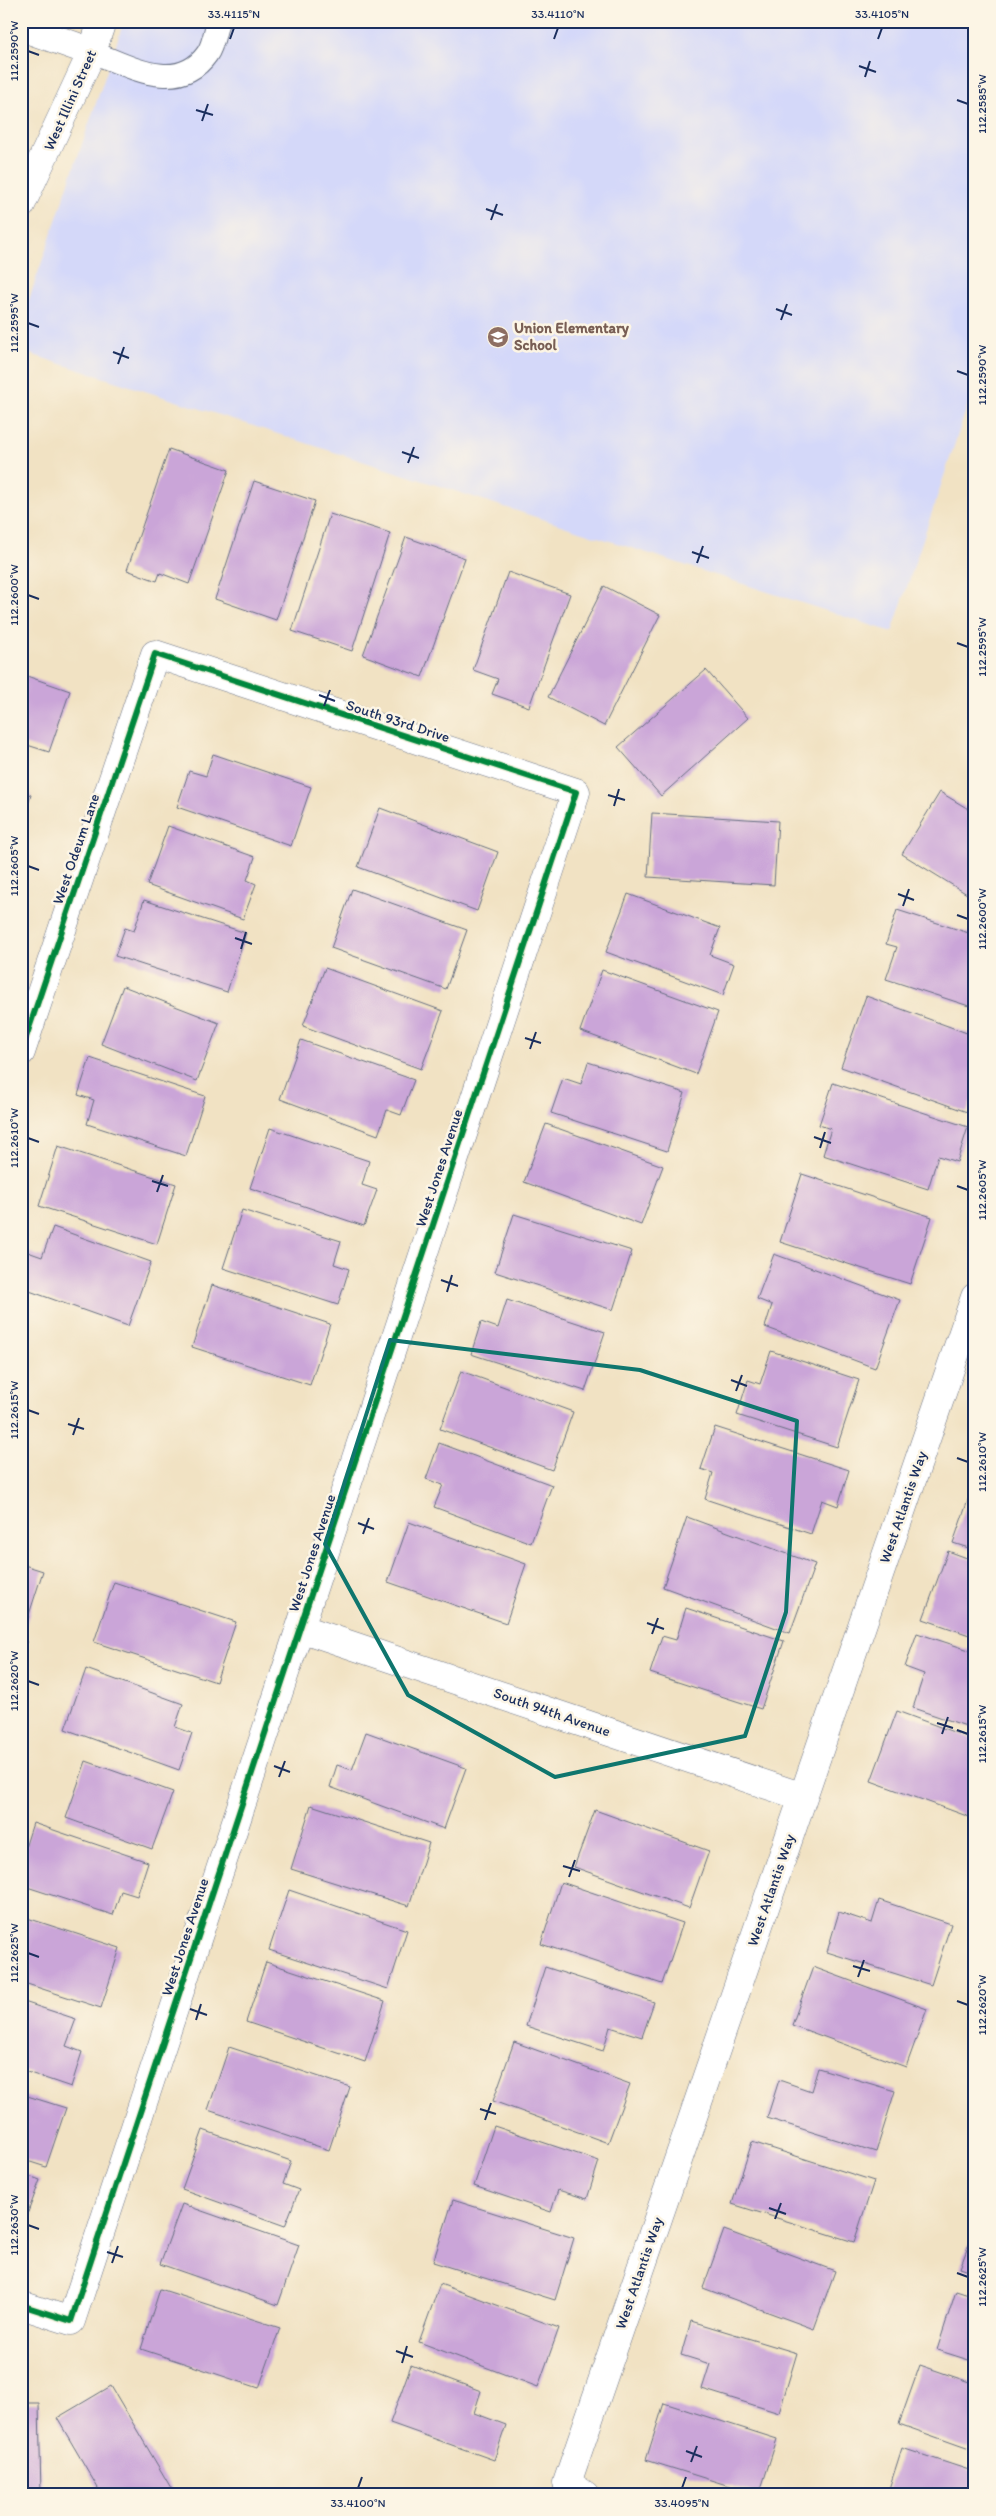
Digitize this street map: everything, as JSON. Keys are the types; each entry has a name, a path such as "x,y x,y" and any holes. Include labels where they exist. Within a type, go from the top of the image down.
{"street":[{"name":"West Illini Street","path":"21,205 92,52 102,21"},
{"path":"21,27 92,52"},
{"name":"South 93rd Drive","path":"155,654 576,792"},
{"name":"West Odeum Lane","path":"21,1052 155,654"},
{"name":"West Jones Avenue","path":"21,2305 71,2321 576,792"},
{"name":"West Atlantis Way","path":"576,2489 803,1797 975,1297"},
{"name":"South 94th Avenue","path":"300,1628 803,1797"}],"lane":[{"path":"92,52 159,77 190,71 208,53 218,21"}],"highlighted area":[{"path":"390,1340 640,1370 797,1421 786,1612 745,1736 555,1777 408,1695 325,1544"}],"shaded area":[{"name":"Union Elementary School","path":"124,21 975,21 975,383 892,632 21,351 21,323"}],"building":[{"path":"169,449 229,470 189,584 160,573 157,581 127,570"},
{"path":"254,481 315,501 276,620 215,599"},
{"path":"330,514 390,533 352,651 292,631"},
{"path":"406,537 465,558 422,677 363,655"},
{"path":"508,572 570,594 529,707 492,694 498,679 473,670"},
{"path":"604,586 660,615 604,726 548,697"},
{"path":"706,670 748,718 661,796 618,747"},
{"path":"21,674 70,691 49,752 21,743"},
{"path":"213,754 311,787 291,846 177,807 189,771 206,776"},
{"path":"21,791 31,795 22,823 21,823"},
{"path":"940,792 975,813 975,899 902,854"},
{"path":"380,808 498,852 477,911 358,867"},
{"path":"652,813 778,821 774,885 648,877"},
{"path":"168,826 255,857 247,880 256,884 243,919 147,885"},
{"path":"352,889 467,930 446,989 331,948"},
{"path":"628,894 720,928 710,955 734,964 723,995 606,952"},
{"path":"144,900 246,933 227,992 115,956 125,928 134,931"},
{"path":"897,910 975,935 975,1008 886,979 897,947 886,944"},
{"path":"325,968 443,1011 421,1069 303,1026"},
{"path":"602,970 718,1012 696,1074 580,1031"},
{"path":"123,986 219,1023 197,1081 101,1044"},
{"path":"866,996 975,1036 975,1091 967,1112 841,1067"},
{"path":"301,1040 414,1080 401,1115 387,1110 378,1135 280,1099"},
{"path":"90,1058 205,1096 186,1156 87,1124 94,1100 78,1095"},
{"path":"588,1062 685,1093 667,1151 551,1113 563,1078 581,1084"},
{"path":"833,1083 968,1127 957,1162 938,1156 928,1189 823,1155 831,1129 819,1125"},
{"path":"546,1124 663,1166 641,1225 524,1182"},
{"path":"270,1128 369,1161 362,1185 377,1190 364,1226 250,1188"},
{"path":"58,1146 176,1184 157,1244 39,1206"},
{"path":"802,1174 932,1217 910,1284 780,1242"},
{"path":"242,1210 341,1241 334,1264 349,1269 338,1305 223,1268"},
{"path":"514,1214 632,1251 613,1310 495,1272"},
{"path":"53,1227 151,1262 128,1326 21,1288 21,1262 25,1251 42,1257"},
{"path":"774,1254 900,1300 875,1368 765,1327 772,1305 757,1299"},
{"path":"212,1285 330,1324 310,1385 192,1347"},
{"path":"507,1300 605,1332 585,1391 471,1354 481,1322 498,1328"},
{"path":"771,1351 859,1380 837,1447 737,1415 748,1380 760,1384"},
{"path":"461,1371 573,1412 552,1470 440,1429"},
{"path":"715,1427 849,1470 838,1506 822,1500 811,1534 705,1499 713,1473 701,1469"},
{"path":"439,1443 552,1485 531,1543 434,1507 443,1485 426,1479"},
{"path":"975,1483 975,1550 953,1543"},
{"path":"687,1517 815,1564 790,1633 663,1587"},
{"path":"409,1522 526,1564 506,1623 388,1582"},
{"path":"948,1551 975,1561 975,1637 923,1619"},
{"path":"21,1564 43,1571 25,1627 21,1625"},
{"path":"114,1582 236,1622 216,1682 94,1642"},
{"path":"686,1608 784,1641 761,1709 650,1673 662,1636 676,1640"},
{"path":"917,1633 975,1652 975,1729 913,1708 924,1674 905,1667"},
{"path":"21,1640 27,1642 22,1657 21,1657"},
{"path":"86,1669 183,1704 175,1727 192,1733 179,1770 65,1729"},
{"path":"897,1711 975,1740 975,1819 871,1781"},
{"path":"366,1732 466,1768 444,1829 330,1787 337,1765 352,1770"},
{"path":"86,1761 173,1792 152,1849 66,1818"},
{"path":"311,1805 429,1843 409,1906 291,1869"},
{"path":"595,1810 709,1851 689,1908 574,1867"},
{"path":"33,1823 148,1862 137,1896 121,1891 113,1915 21,1885 21,1860"},
{"path":"561,1882 683,1923 662,1984 541,1944"},
{"path":"289,1890 407,1930 388,1989 269,1950"},
{"path":"879,1900 951,1924 931,1985 827,1952 839,1912 872,1923"},
{"path":"21,1916 120,1948 101,2008 21,1982"},
{"path":"266,1962 385,2001 365,2062 246,2022"},
{"path":"545,1967 654,2002 642,2037 610,2027 603,2051 526,2026"},
{"path":"813,1967 927,2009 906,2067 792,2025"},
{"path":"21,2001 76,2019 66,2046 82,2052 71,2087 21,2070"},
{"path":"514,2042 630,2084 608,2143 493,2101"},
{"path":"229,2047 350,2087 329,2150 208,2110"},
{"path":"818,2068 895,2091 876,2152 767,2118 779,2080 811,2091"},
{"path":"21,2094 66,2108 46,2167 21,2159"},
{"path":"494,2126 599,2161 587,2199 558,2190 551,2212 474,2186"},
{"path":"203,2130 291,2161 283,2184 299,2190 285,2226 182,2189"},
{"path":"752,2142 874,2181 854,2242 732,2204"},
{"path":"21,2173 40,2180 21,2231"},
{"path":"453,2200 574,2238 555,2300 433,2262"},
{"path":"182,2204 299,2245 278,2305 160,2264"},
{"path":"975,2228 975,2273 960,2268"},
{"path":"724,2230 835,2271 814,2329 703,2288"},
{"path":"440,2284 559,2328 538,2387 419,2342"},
{"path":"160,2289 280,2328 259,2388 141,2349"},
{"path":"956,2291 975,2297 975,2362 937,2350"},
{"path":"691,2321 797,2353 779,2413 702,2389 710,2364 681,2355"},
{"path":"411,2365 481,2391 474,2413 506,2425 494,2460 390,2423"},
{"path":"920,2365 975,2384 975,2451 899,2424"},
{"path":"111,2386 174,2493 171,2495 102,2495 57,2418"},
{"path":"21,2403 39,2403 41,2495 21,2495"},
{"path":"664,2403 777,2439 759,2495 646,2460"},
{"path":"902,2448 975,2472 975,2495 887,2495"},
{"path":"498,2491 499,2495 486,2495 486,2494"}],"cycle path":[{"path":"21,1052 155,654 576,792 71,2321 21,2305"}],"place":[{"name":"Union Elementary School","path":"498,337"}]}
